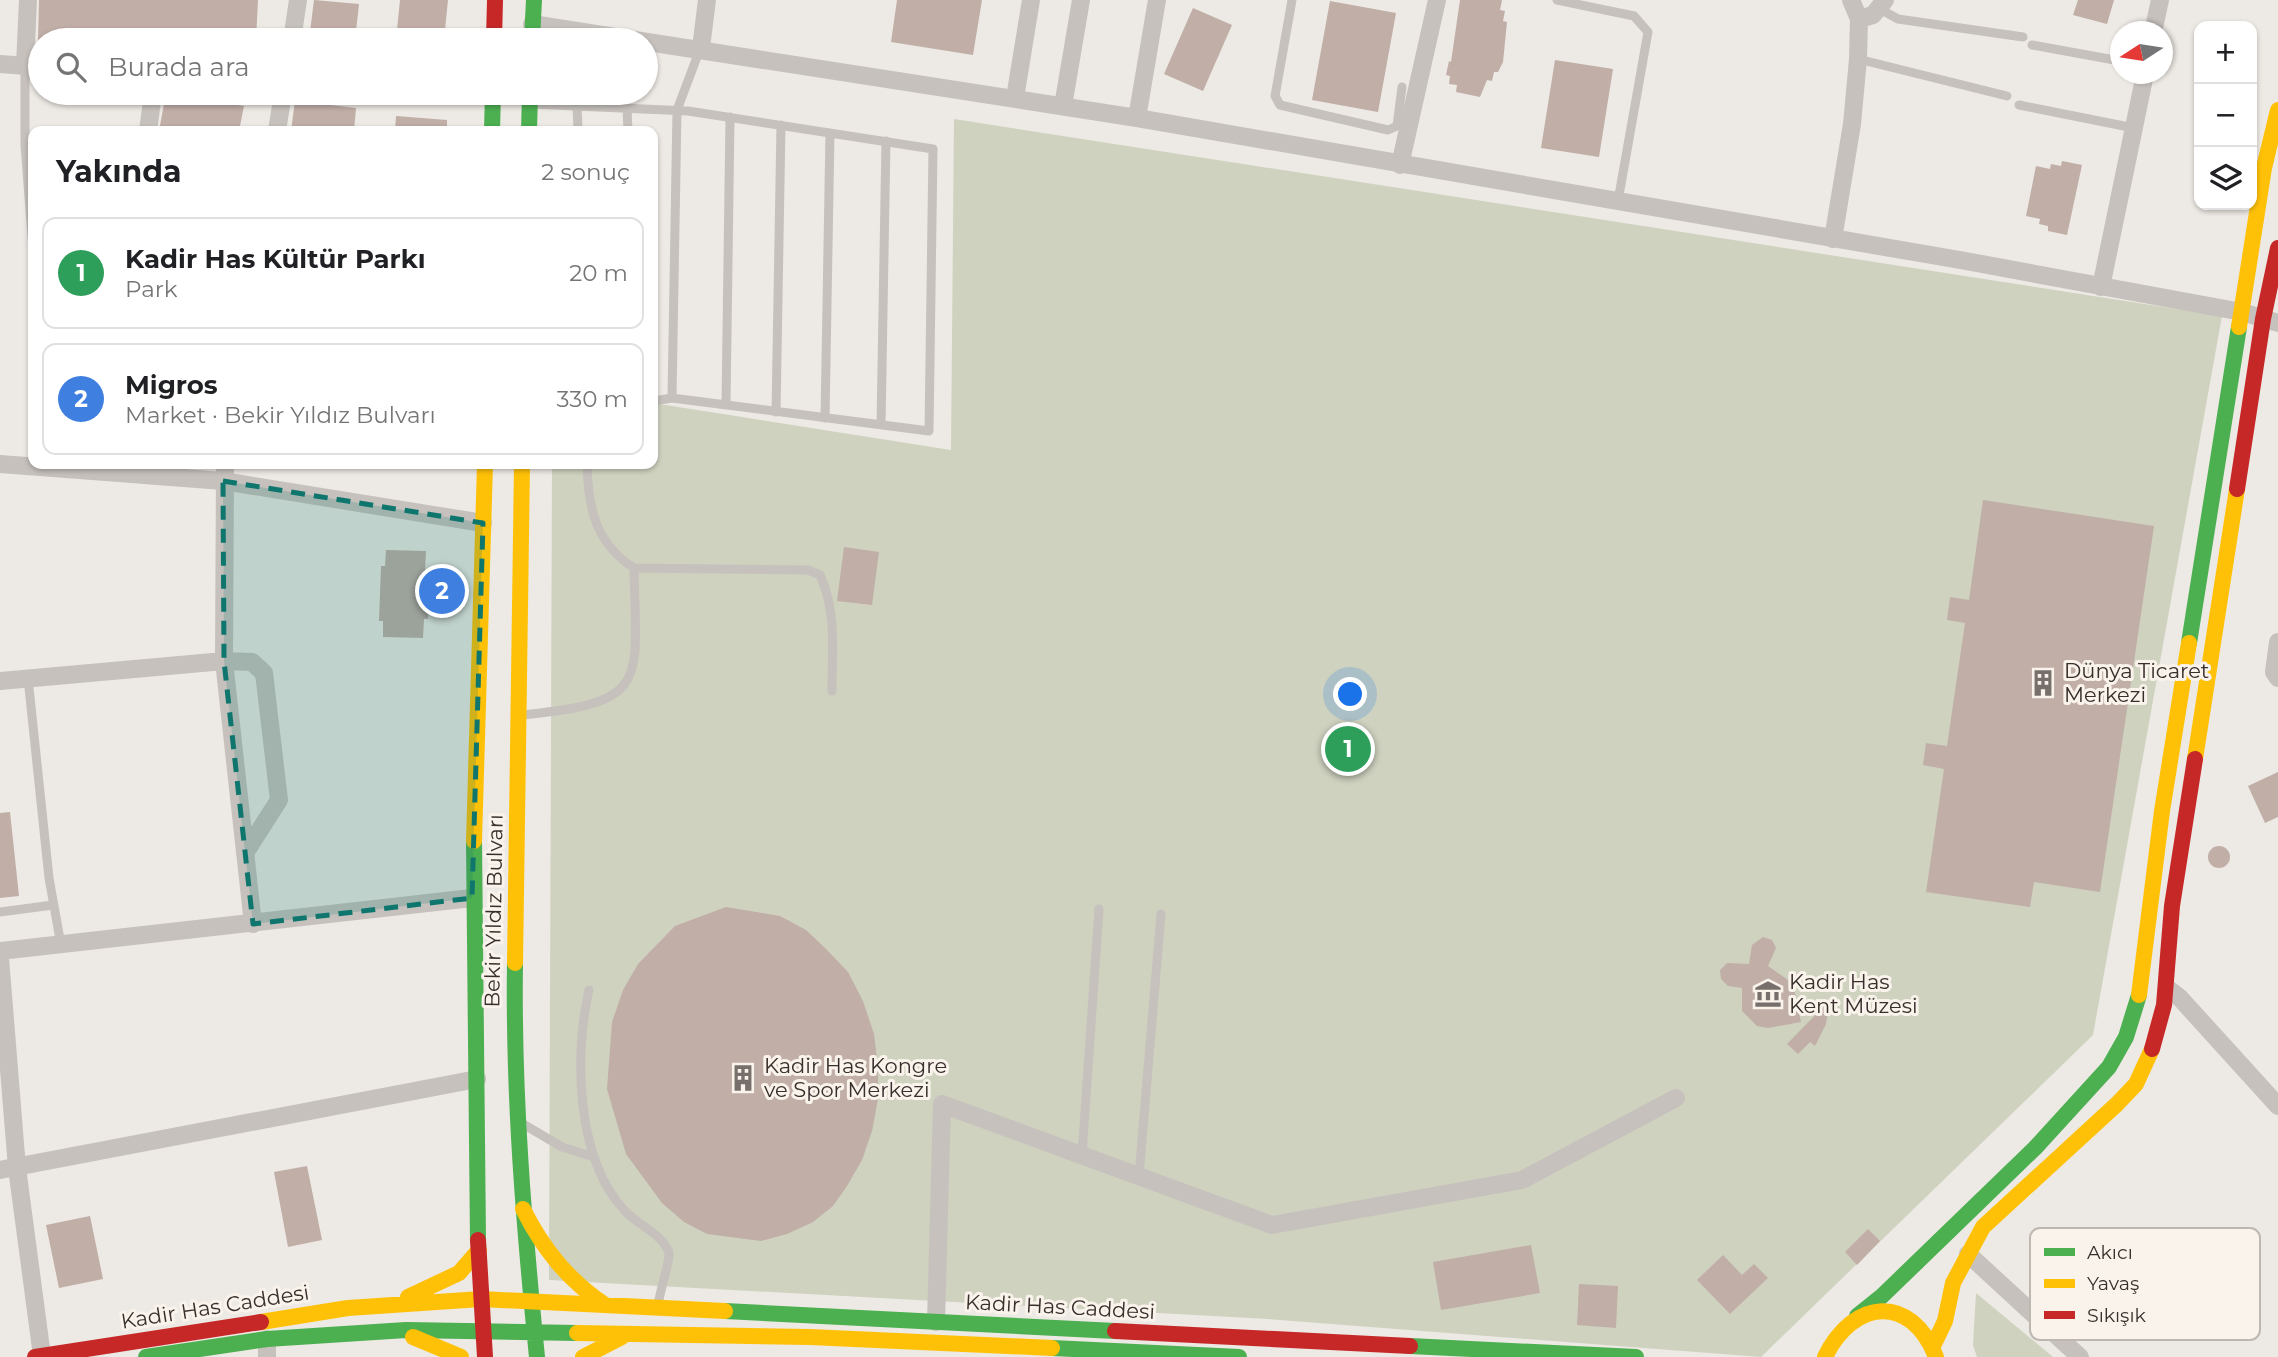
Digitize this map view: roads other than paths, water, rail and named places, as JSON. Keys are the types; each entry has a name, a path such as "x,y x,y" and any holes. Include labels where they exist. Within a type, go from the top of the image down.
{"street":[{"path":"27,0 29,28"},
{"path":"294,28 298,0"},
{"path":"494,28 495,0"},
{"path":"532,28 534,0"},
{"path":"701,48 707,0"},
{"path":"1015,98 1031,0"},
{"path":"1063,106 1082,0"},
{"path":"1137,118 1157,0"},
{"path":"1401,165 1437,0"},
{"path":"1833,239 1852,124 1858,59 1859,19 1851,0"},
{"path":"2156,21 2160,0"},
{"path":"1859,19 1882,5"},
{"path":"658,44 701,48 1137,118 2242,312 2271,321"},
{"path":"0,64 28,67"},
{"path":"2101,287 2143,84"},
{"path":"149,126 151,105"},
{"path":"277,126 281,105"},
{"path":"492,105 492,126"},
{"path":"529,126 530,105"},
{"path":"1814,1357 1828,1349 1841,1326 1882,1296 2035,1148 2109,1067 2126,1037 2137,1006 2144,972 2162,811 2264,168 2278,110"},
{"path":"1936,1353 1953,1283 1983,1227 2136,1084 2151,1055 2167,988 2172,906 2271,321 2278,248"},
{"path":"0,464 28,465"},
{"path":"124,469 224,473 483,523"},
{"name":"Bekir Yıldız Bulvarı","path":"485,469 472,898 479,1250 485,1357"},
{"name":"Bekir Yıldız Bulvarı","path":"522,469 513,946 516,1121 537,1357"},
{"path":"224,473 224,661 253,924"},
{"path":"2278,642 2274,672 2278,678"},
{"path":"0,681 224,661 252,662 264,673 279,800 245,853"},
{"path":"0,951 472,898"},
{"path":"0,958 9,1169 38,1356"},
{"path":"2167,988 2180,998 2278,1105"},
{"path":"9,1169 477,1079"},
{"path":"936,1322 942,1104 1272,1225 1522,1180 1675,1098"},
{"path":"522,1208 539,1240 559,1268 587,1294 605,1305"},
{"path":"385,1305 442,1283 459,1273 479,1250"},
{"path":"1968,1254 2030,1311"},
{"name":"Kadir Has Caddesi","path":"38,1356 348,1308 481,1299 1636,1357"},
{"path":"1857,1316 1875,1310 1894,1312 1918,1325 1936,1353"},
{"path":"388,1331 431,1343 461,1357"},
{"name":"Kadir Has Caddesi","path":"146,1357 267,1348 352,1333 388,1331 869,1339 1239,1357"},
{"path":"583,1357 603,1344 636,1334"},
{"path":"869,1339 879,1357"},
{"path":"2062,1340 2080,1357"}],"lane":[{"path":"1292,0 1275,96 1280,105 1388,130 1397,126 1402,86"},
{"path":"1558,0 1634,16 1648,32 1618,201"},
{"path":"1882,5 1898,19 2023,37"},
{"path":"2032,45 2110,59"},
{"path":"673,398 677,110 701,48"},
{"path":"1858,59 2007,96"},
{"path":"28,184 25,145 29,105"},
{"path":"570,105 677,110 933,149 929,431 673,398 658,400"},
{"path":"2019,105 2134,128"},
{"path":"577,106 578,126"},
{"path":"627,108 628,126"},
{"path":"726,405 730,117"},
{"path":"776,412 781,125"},
{"path":"825,418 830,133"},
{"path":"881,425 886,141"},
{"path":"587,469 590,504 599,531 614,552 634,568 808,570 820,575 829,593 832,617 832,691"},
{"path":"517,716 580,709 605,701 621,690 632,674 636,653 634,568"},
{"path":"29,678 53,905 61,945"},
{"path":"0,912 53,905"},
{"path":"1082,1155 1099,909"},
{"path":"1139,1176 1161,914"},
{"path":"589,990 581,1033 581,1062 594,1157 603,1180 618,1203 667,1248 669,1261 661,1281 657,1308"},
{"path":"516,1121 562,1147 594,1157"}],"place":[{"name":"Migros","path":"442,591"},
{"name":"Dünya Ticaret Merkezi","path":"2043,683"},
{"name":"Kadir Has Kültür Parkı","path":"1348,749"},
{"name":"Kadir Has Kent Müzesi","path":"1768,994"},
{"name":"Kadir Has Kongre ve Spor Merkezi","path":"743,1078"}]}
